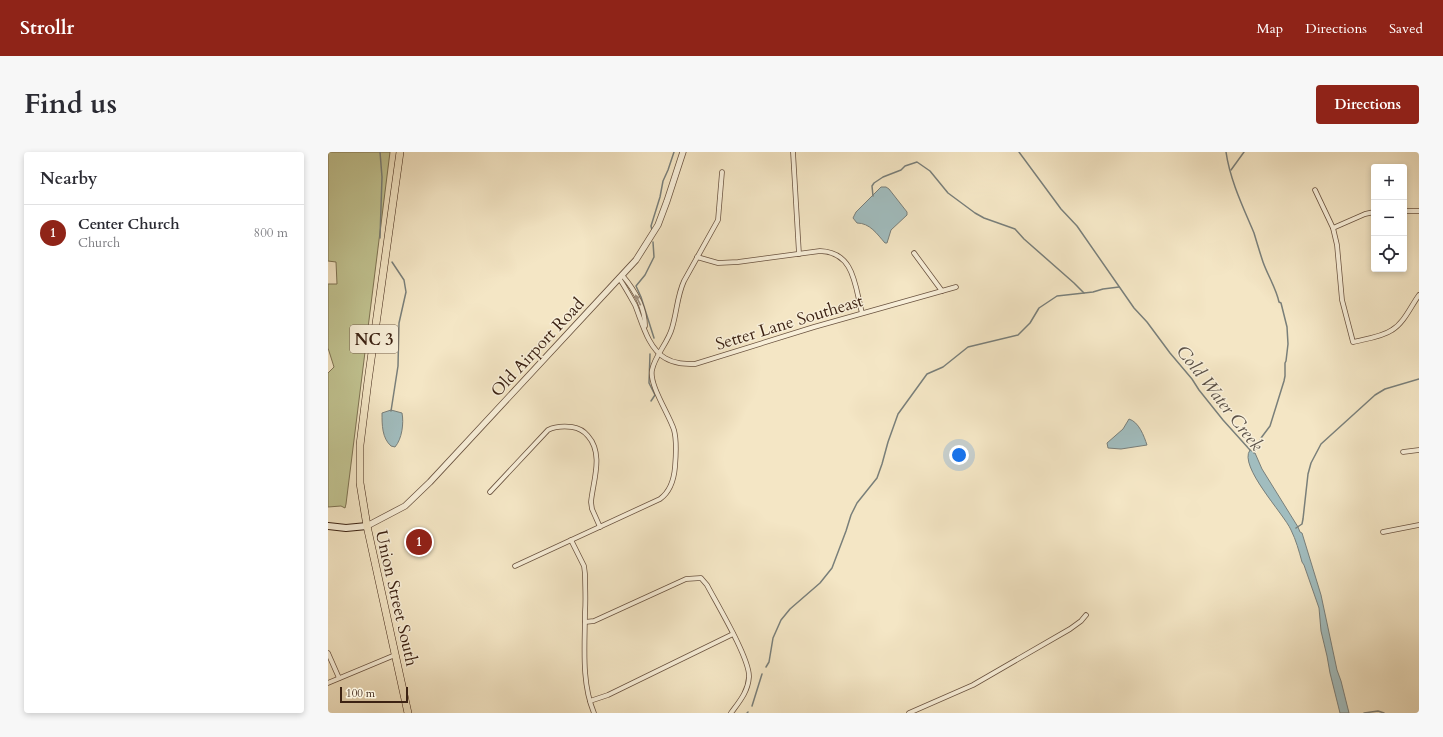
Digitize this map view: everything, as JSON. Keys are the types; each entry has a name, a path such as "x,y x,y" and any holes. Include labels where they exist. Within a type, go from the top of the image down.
{"main road":[{"name":"NC 3","path":"367,526 360,483 360,445 400,152"},
{"name":"Union Street South","path":"328,526 346,528 367,526 408,713"}],"street":[{"name":"Old Airport Road","path":"367,526 405,506 430,482 636,260 658,225 668,201 672,183 683,152"},
{"path":"793,152 798,254"},
{"path":"515,566 660,499 665,496 672,484 675,462 674,430 657,391 652,370 672,329 680,290 689,270 718,220 722,172"},
{"path":"1315,190 1333,228 1337,245 1342,300 1353,342 1393,330 1419,295"},
{"path":"1407,211 1419,211"},
{"path":"1333,228 1371,213"},
{"path":"697,257 718,263 827,251 834,253 842,259 852,271 862,313"},
{"path":"914,254 942,290"},
{"path":"620,277 628,282 645,317 645,328 659,354"},
{"name":"Setter Lane Southeast","path":"659,354 671,361 682,364 695,364 862,313 956,287"},
{"path":"490,492 548,430 558,426 576,427 584,431 594,443 596,450 597,459 591,502 592,509 600,527"},
{"path":"1403,452 1419,450"},
{"path":"1383,532 1419,525"},
{"path":"571,540 584,566 584,657 586,681 594,713"},
{"path":"585,622 594,621 686,579 694,577 701,578 707,585 746,662 749,677 745,693 731,713"},
{"path":"909,713 973,685 1070,629 1081,621 1086,615"},
{"path":"590,701 608,695 733,634"},
{"path":"328,653 339,678"},
{"path":"328,683 395,655"}],"green space":[{"path":"328,152 390,152 345,508 341,506 328,507 328,373 334,367 328,348 328,284 337,284 336,262 328,261"}],"water":[{"path":"881,187 886,187 889,189 907,212 907,215 891,230 887,243 885,243 869,227 862,223 857,223 853,218 856,212"},
{"path":"391,410 402,413 403,417 401,435 395,447 388,443 382,427 382,413"},
{"path":"1129,419 1136,423 1143,434 1147,445 1121,449 1108,448 1107,443 1123,429"},
{"path":"1250,450 1255,453 1262,469 1302,533 1321,595 1337,670 1349,713 1340,713 1321,631 1319,608 1299,550 1287,523 1263,490 1250,467 1248,457"}],"waterway":[{"path":"380,152 382,177 380,238"},
{"path":"652,230 651,226 660,197 663,181 674,152"},
{"name":"Cold Water Creek","path":"1019,152 1061,209 1077,226 1134,308 1147,322 1223,420 1250,450"},
{"path":"1226,152 1234,183 1254,233 1265,267 1279,302 1281,303 1287,327 1288,344 1284,381 1270,426 1261,438 1254,453"},
{"path":"1231,170 1244,152"},
{"path":"873,196 872,186 874,183 883,177 901,170 905,166 917,162 930,171 948,193 975,213 984,218 1015,229 1024,239 1084,293"},
{"path":"653,242 654,257 645,275 636,286 654,338"},
{"path":"391,411 398,366 399,323 406,292 404,280 392,262"},
{"path":"766,667 769,662 773,638 781,620 790,609 820,583 832,568 851,515 857,503 877,478 898,414 927,374 943,367 968,347 1018,335 1030,323 1039,308 1057,296 1093,292 1119,287"},
{"path":"650,354 649,383 655,395 651,401"},
{"path":"1296,528 1302,524 1308,474 1311,463 1321,444 1375,395 1385,389 1419,379"},
{"path":"752,706 762,674"},
{"path":"1364,713 1378,711 1384,713"}],"place":[{"name":"Center Church","path":"419,542"}]}
